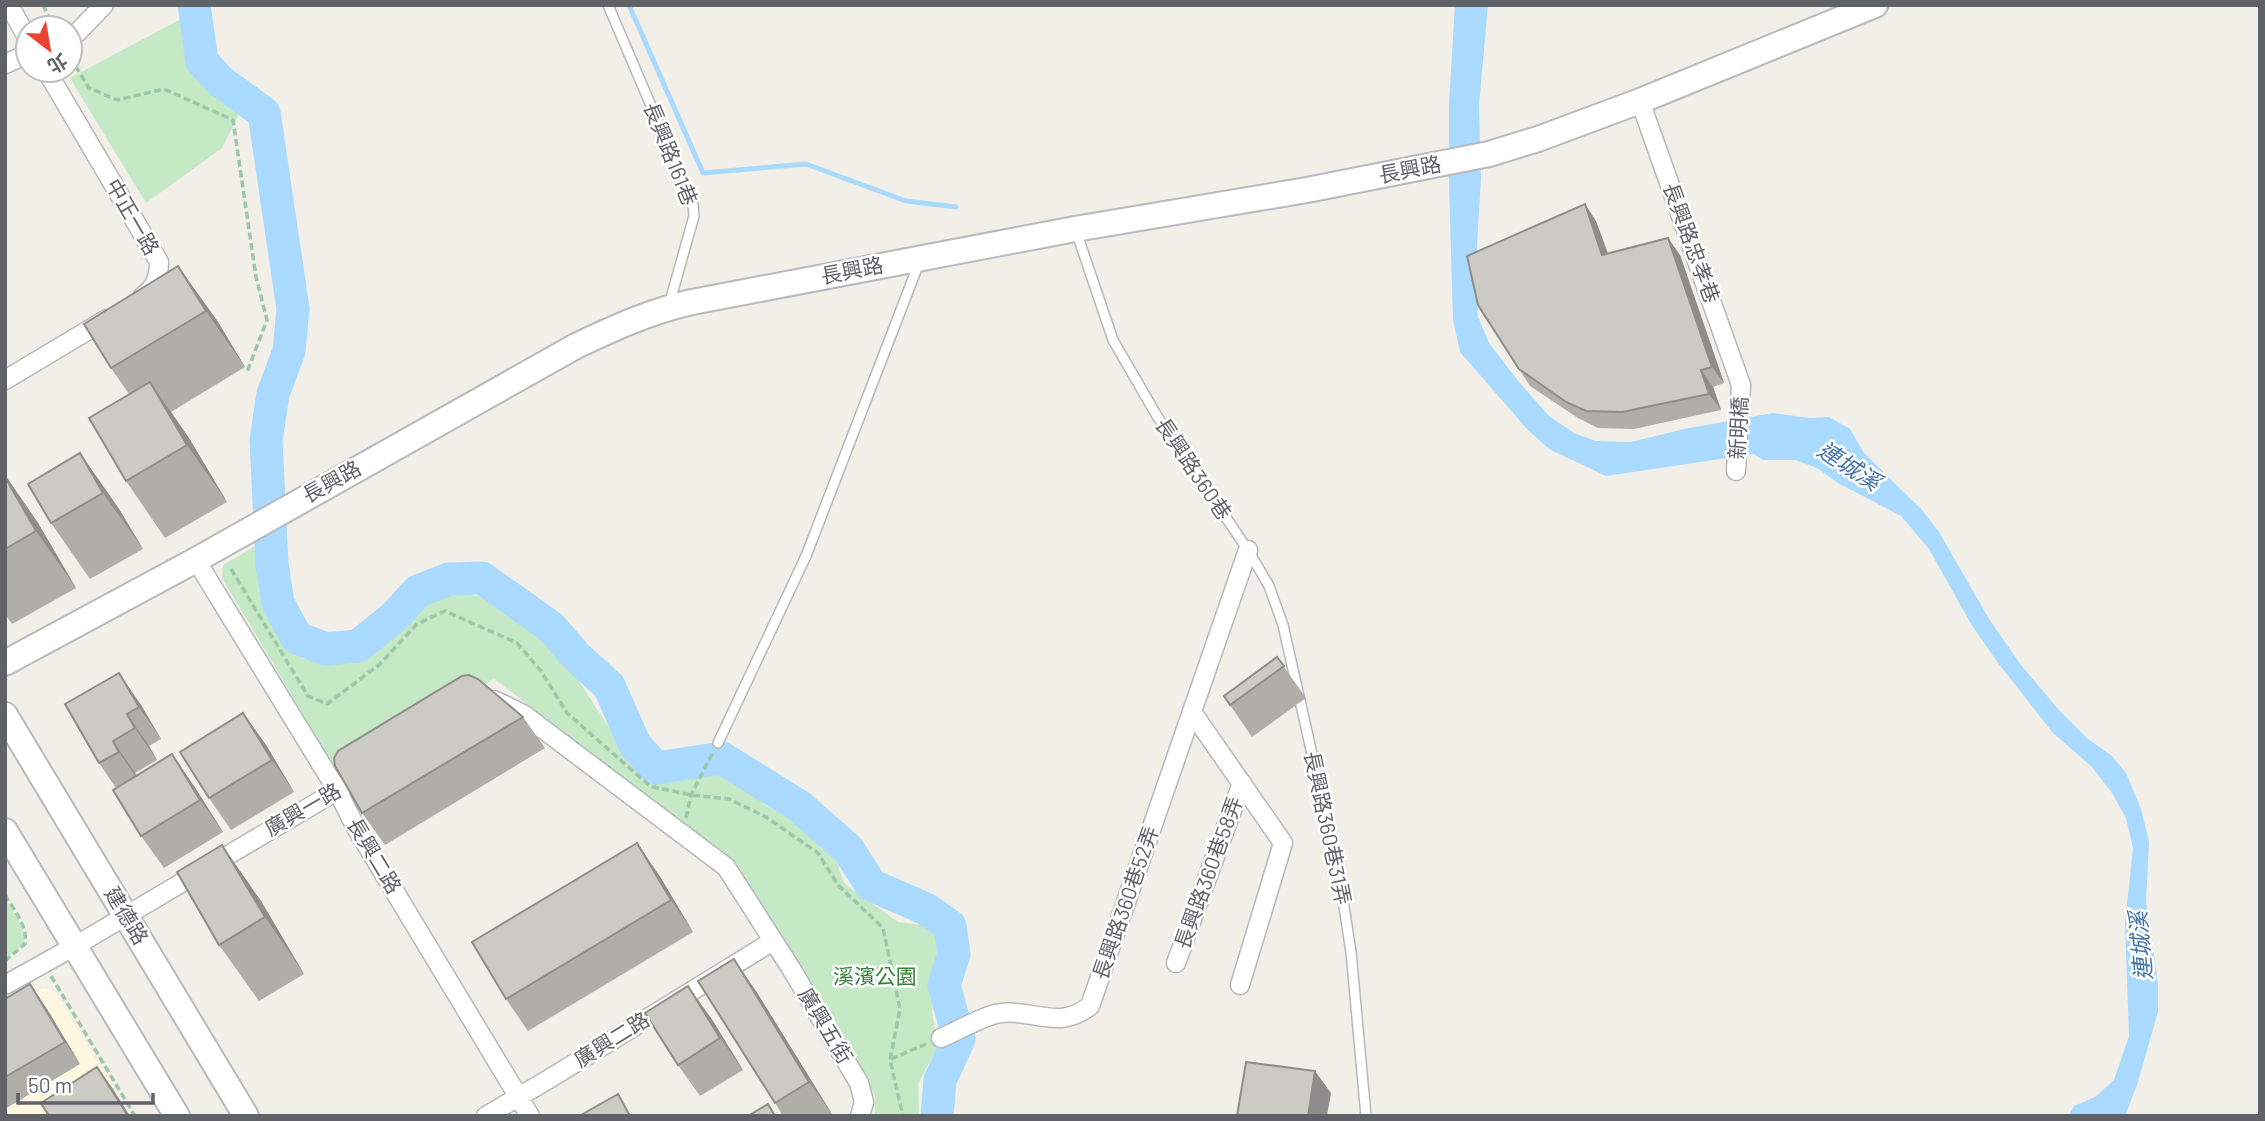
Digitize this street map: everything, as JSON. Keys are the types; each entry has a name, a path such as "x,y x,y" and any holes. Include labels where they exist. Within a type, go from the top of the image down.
{"main road":[{"name":"長興路","path":"196,559 576,346 627,321 668,307 1075,229 1307,190 1464,159 1538,139 1640,101 1874,5"},
{"path":"5,663 196,559"},
{"name":"建德路","path":"5,715 246,1116"},
{"path":"5,831 177,1116"}],"street":[{"path":"84,26 104,5"},
{"name":"中正一路","path":"5,380 135,302 151,290 159,276 159,262 54,84"},
{"name":"長興路忠孝巷","path":"1640,101 1741,385"},
{"name":"新明橋","path":"1736,471 1741,385"},
{"path":"1240,985 1283,843 1192,712 1248,550"},
{"name":"長興二路","path":"196,559 337,790 354,824 530,1116"},
{"path":"481,704 490,699 499,700 523,714 726,867 773,942"},
{"name":"長興路360巷52弄","path":"940,1038 1000,1013 1060,1019 1080,1013 1090,1006 1192,712"},
{"name":"廣興一路","path":"5,985 384,762"},
{"name":"長興路360巷58弄","path":"1176,963 1242,783"},
{"name":"廣興二路","path":"486,1116 773,942"},
{"name":"廣興五街","path":"773,942 859,1083 864,1102 860,1116"}],"lane":[{"name":"長興路161巷","path":"608,5 693,204 694,216 668,307"},
{"name":"長興路360巷","path":"1075,229 1113,340 1157,416 1248,550"},
{"path":"718,743 806,556 921,258"},
{"name":"長興路360巷31弄","path":"1248,550 1269,586 1283,625 1339,874 1352,952 1366,1116"}],"path":[{"path":"84,80 89,88 117,100 164,89 233,120 256,277 267,320 247,372"},
{"path":"683,833 691,795 718,743"},
{"path":"5,896 22,924 26,937 20,950 5,960"},
{"path":"50,975 135,1116"},
{"path":"890,1060 940,1038"}],"shaded area":[{"path":"45,988 55,992 131,1116 5,1116 5,1007 26,994"}],"green space":[{"path":"181,19 189,63 240,112 222,148 146,203 74,84 84,84 84,71"},
{"name":"溪濱公園","path":"254,547 268,612 296,655 304,659 341,658 368,652 393,632 411,606 431,594 446,589 478,596 523,623 564,658 630,760 643,772 665,777 693,768 729,777 768,807 827,837 834,848 846,885 898,922 936,927 941,938 932,1012 938,1046 918,1084 919,1116 875,1116 875,1096 862,1071 736,862 494,679 346,765 338,766 331,761 222,578 223,565"},
{"path":"5,898 23,932 24,944 5,959"}],"water":[{"name":"連城溪","path":"1455,5 1488,5 1479,105 1481,178 1475,278 1478,317 1489,343 1519,382 1549,416 1574,433 1596,441 1631,442 1684,429 1773,413 1810,418 1829,417 1850,429 1864,453 1922,510 1939,532 1989,619 2021,665 2059,710 2088,739 2112,756 2126,773 2141,809 2149,842 2146,902 2158,983 2158,1012 2125,1116 2068,1116 2074,1106 2095,1097 2114,1080 2129,1036 2125,923 2133,848 2126,818 2112,793 2092,767 2053,733 1998,663 1971,624 1929,549 1901,516 1838,483 1817,468 1795,460 1763,460 1754,454 1606,476 1549,449 1528,430 1460,352 1453,320 1449,183 1449,104"}],"building":[{"path":"1585,204 1602,255 1668,238 1712,367 1701,370 1709,394 1622,412 1586,411 1566,402 1519,369 1478,305 1467,256"},
{"path":"178,266 206,311 111,368 84,324"},
{"path":"150,382 187,445 126,481 89,418"},
{"path":"80,453 103,493 51,523 28,484"},
{"path":"5,477 36,531 5,549"},
{"path":"1277,657 1284,666 1230,705 1224,696"},
{"path":"119,673 139,707 127,714 135,728 113,741 119,752 99,763 65,704"},
{"path":"469,675 478,679 523,717 362,813 335,766 334,758 338,751 462,676"},
{"path":"243,713 272,760 209,798 180,752"},
{"path":"172,754 200,800 141,836 113,790"},
{"path":"637,843 671,900 506,999 472,942"},
{"path":"222,845 265,917 219,945 177,872"},
{"path":"734,959 809,1082 775,1103 698,981"},
{"path":"30,984 65,1042 5,1077 5,999"},
{"path":"688,986 720,1038 678,1065 645,1013"},
{"path":"1246,1062 1315,1071 1308,1116 1237,1116"},
{"path":"97,1067 128,1116 49,1116 41,1103"},
{"path":"618,1094 630,1116 581,1116 581,1115"},
{"path":"768,1104 775,1116 748,1116"}],"waterway":[{"path":"194,5 202,61 220,81 264,113 293,309 289,351 273,394 266,440 272,564 278,603 297,638 326,649 358,646 393,618 418,591 449,579 482,578 551,627 577,657 609,686 635,745 656,768 722,758 799,806 848,849 871,885 926,909 950,926 954,954 944,985 959,1039 940,1080 937,1116"},
{"path":"629,5 703,173 806,164 906,201 956,207"}]}
